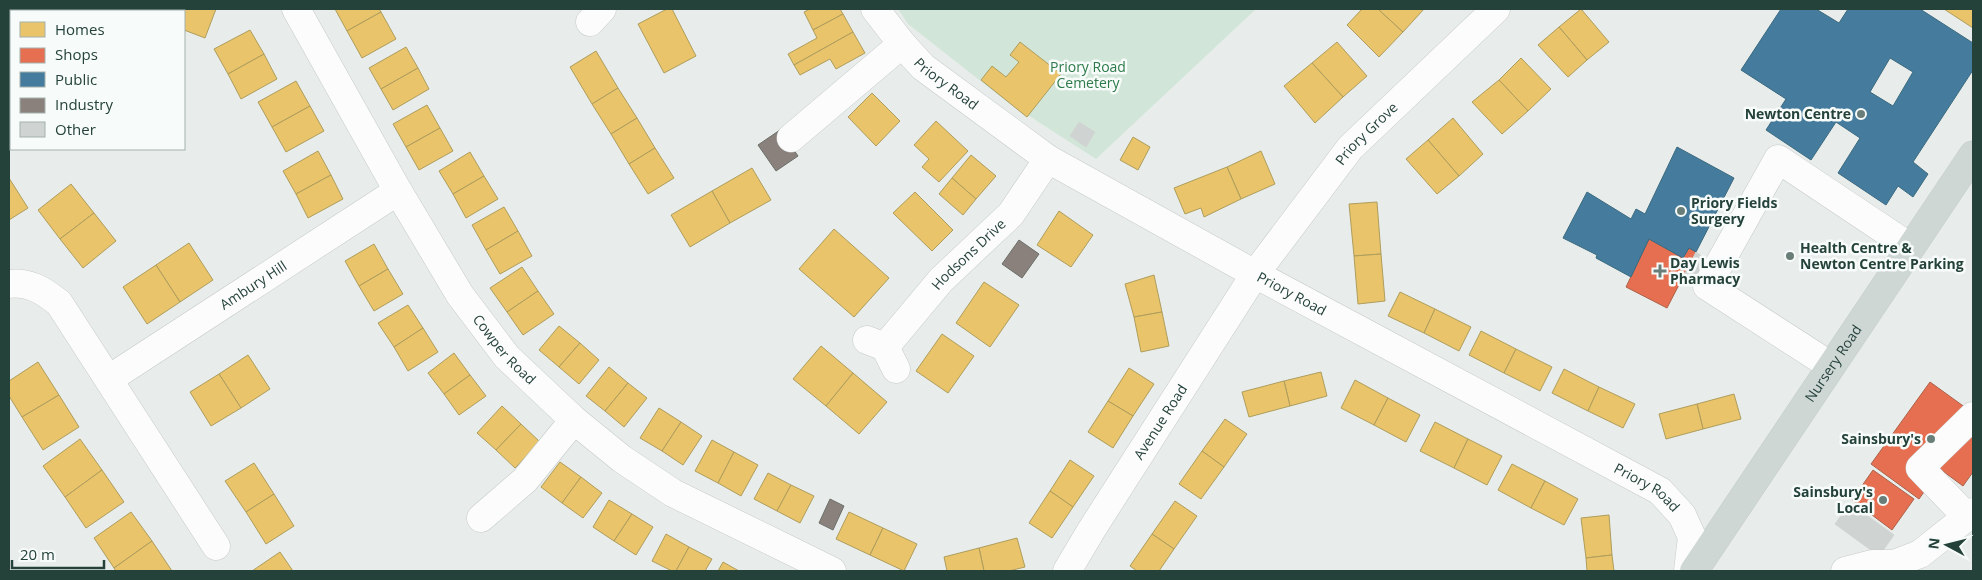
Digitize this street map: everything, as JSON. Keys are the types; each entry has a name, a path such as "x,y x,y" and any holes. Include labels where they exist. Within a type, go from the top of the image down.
{"main road":[{"name":"Nursery Road","path":"1694,571 1973,155"}],"street":[{"name":"Cowper Road","path":"296,9 398,191 460,295 507,357 574,420 622,459 673,493 832,571"},
{"name":"Priory Road","path":"875,9 902,44 923,66 1048,159 1255,274 1660,491 1682,515 1692,537 1688,571"},
{"name":"Priory Grove","path":"1255,274 1350,148 1496,9"},
{"path":"791,138 902,44"},
{"name":"Hodsons Drive","path":"883,352 941,280 1011,214 1048,159"},
{"path":"1831,366 1707,286 1778,159 1910,247"},
{"name":"Ambury Hill","path":"109,379 398,191"},
{"name":"Avenue Road","path":"1067,571 1255,274"},
{"path":"9,284 16,283 43,290 59,303 216,546"},
{"path":"1845,571 1872,564 1894,564 1920,554 1970,514 1920,468 1973,416"},
{"path":"481,518 525,480 574,420"}],"green space":[{"name":"Priory Road Cemetery","path":"898,9 1256,9 1096,159 1006,101 908,24"}],"building: Homes":[{"path":"87,9 88,10 54,10"},
{"path":"143,9 179,9 178,10"},
{"path":"216,9 205,38 185,30 185,10 178,10"},
{"path":"335,9 379,9 381,12 347,31"},
{"path":"667,9 672,9 696,56 664,73 638,24"},
{"path":"810,9 840,9 843,14 813,30 804,12"},
{"path":"1362,9 1378,9 1403,32 1379,57 1347,25"},
{"path":"1378,9 1424,9 1403,32"},
{"path":"1581,9 1609,42 1587,60 1559,27"},
{"path":"1944,9 1973,9 1973,28"},
{"path":"381,12 396,39 362,58 347,31"},
{"path":"843,14 853,32 794,65 788,54 817,38 813,30"},
{"path":"1559,27 1587,60 1568,77 1538,45"},
{"path":"250,30 264,54 228,74 214,49"},
{"path":"853,32 865,53 836,69 830,59 800,75 794,65"},
{"path":"10,40 10,58 9,56"},
{"path":"1020,42 1061,74 1027,117 981,80 992,66 1006,77 1019,62 1010,55"},
{"path":"1337,42 1367,76 1343,97 1312,63"},
{"path":"406,47 418,68 381,89 369,68"},
{"path":"596,51 618,88 592,104 570,67"},
{"path":"264,54 277,79 241,99 228,74"},
{"path":"1521,58 1551,89 1528,111 1499,80"},
{"path":"1312,63 1343,97 1315,123 1284,86"},
{"path":"418,68 429,89 393,110 381,89"},
{"path":"1499,80 1528,111 1502,134 1472,102"},
{"path":"296,81 310,106 272,127 258,102"},
{"path":"618,88 637,118 611,134 592,104"},
{"path":"872,93 900,121 876,146 848,117"},
{"path":"427,105 440,128 406,147 393,124"},
{"path":"310,106 324,131 286,152 272,127"},
{"path":"637,118 655,148 629,164 611,134"},
{"path":"1453,118 1483,154 1459,176 1428,140"},
{"path":"936,121 968,151 939,182 922,167 929,159 914,145"},
{"path":"440,128 453,151 419,170 406,147"},
{"path":"1133,137 1150,147 1138,170 1120,160"},
{"path":"1428,140 1459,176 1437,194 1406,159"},
{"path":"655,148 674,178 648,194 629,164"},
{"path":"318,151 331,175 296,194 283,171"},
{"path":"1261,151 1275,184 1241,199 1227,167"},
{"path":"470,152 484,176 453,194 439,171"},
{"path":"971,155 996,176 976,199 952,178"},
{"path":"1227,167 1241,199 1204,217 1201,208 1185,214 1174,188"},
{"path":"752,168 771,200 730,223 712,191"},
{"path":"331,175 343,199 308,218 296,194"},
{"path":"484,176 498,199 466,218 453,194"},
{"path":"9,178 28,208 9,220"},
{"path":"952,178 976,199 963,215 939,194"},
{"path":"71,184 94,213 60,239 38,210"},
{"path":"712,191 730,223 690,247 671,215"},
{"path":"915,192 953,230 932,251 893,213"},
{"path":"1377,202 1381,254 1354,256 1349,204"},
{"path":"504,207 518,231 486,250 472,225"},
{"path":"1059,211 1093,235 1071,267 1037,245"},
{"path":"94,213 116,241 83,268 60,239"},
{"path":"834,229 889,278 854,317 799,269"},
{"path":"518,231 532,256 500,274 486,250"},
{"path":"189,243 213,280 180,302 156,265"},
{"path":"374,244 388,269 359,286 345,261"},
{"path":"1381,254 1385,301 1358,304 1354,256"},
{"path":"156,265 180,302 147,324 123,287"},
{"path":"522,267 538,291 507,312 490,288"},
{"path":"388,269 403,294 374,311 359,286"},
{"path":"1154,275 1162,312 1134,317 1125,284"},
{"path":"984,282 1019,305 990,347 956,323"},
{"path":"538,291 554,314 523,335 507,312"},
{"path":"1400,292 1435,309 1424,333 1388,316"},
{"path":"408,305 423,328 394,347 378,323"},
{"path":"1435,309 1471,327 1459,351 1424,333"},
{"path":"1162,312 1169,346 1141,352 1134,317"},
{"path":"559,326 580,343 559,367 539,350"},
{"path":"423,328 438,352 408,371 394,347"},
{"path":"1481,331 1516,349 1504,373 1469,355"},
{"path":"942,334 974,356 948,393 916,371"},
{"path":"580,343 599,360 579,384 559,367"},
{"path":"821,346 853,373 826,406 793,379"},
{"path":"1516,349 1552,367 1540,391 1504,373"},
{"path":"454,353 470,375 444,394 428,373"},
{"path":"248,355 270,389 241,408 219,374"},
{"path":"38,362 59,395 22,417 9,396 9,381"},
{"path":"609,367 628,383 605,411 586,396"},
{"path":"1129,368 1154,384 1133,416 1108,401"},
{"path":"1564,369 1599,387 1588,411 1552,393"},
{"path":"1321,372 1327,396 1290,406 1284,381"},
{"path":"853,373 887,402 859,434 826,406"},
{"path":"219,374 241,408 211,426 190,392"},
{"path":"470,375 486,396 459,415 444,394"},
{"path":"1355,380 1388,398 1374,425 1341,408"},
{"path":"1284,381 1290,406 1249,417 1242,392"},
{"path":"628,383 647,398 624,427 605,411"},
{"path":"1599,387 1635,404 1623,428 1588,411"},
{"path":"1734,394 1741,419 1703,429 1697,404"},
{"path":"59,395 79,427 43,450 22,417"},
{"path":"1388,398 1420,415 1406,442 1374,425"},
{"path":"1108,401 1133,416 1113,448 1088,432"},
{"path":"1697,404 1703,429 1666,439 1659,414"},
{"path":"502,406 521,424 496,450 477,433"},
{"path":"659,408 681,422 662,451 640,438"},
{"path":"1225,419 1247,434 1224,467 1202,451"},
{"path":"681,422 702,436 683,465 662,451"},
{"path":"1435,422 1468,439 1454,468 1420,451"},
{"path":"521,424 540,442 515,468 496,450"},
{"path":"80,439 102,470 65,497 43,466"},
{"path":"1468,439 1502,456 1487,485 1454,468"},
{"path":"712,440 734,452 718,483 695,471"},
{"path":"1202,451 1224,467 1201,499 1179,484"},
{"path":"734,452 758,465 741,496 718,483"},
{"path":"1070,460 1094,476 1073,507 1050,491"},
{"path":"560,462 581,477 562,503 541,487"},
{"path":"254,463 274,494 246,512 225,481"},
{"path":"1512,464 1545,481 1531,508 1498,490"},
{"path":"102,470 124,502 86,528 65,497"},
{"path":"768,473 791,485 777,511 754,499"},
{"path":"581,477 602,493 583,518 562,503"},
{"path":"1545,481 1578,499 1564,525 1531,508"},
{"path":"791,485 814,496 800,523 777,511"},
{"path":"1050,491 1073,507 1052,538 1029,523"},
{"path":"274,494 294,526 266,544 246,512"},
{"path":"609,500 632,514 614,541 593,527"},
{"path":"1175,501 1197,516 1174,549 1152,534"},
{"path":"131,512 152,541 114,568 94,538"},
{"path":"849,512 883,528 870,555 836,539"},
{"path":"632,514 653,527 636,555 614,541"},
{"path":"1609,515 1612,555 1586,558 1581,518"},
{"path":"883,528 917,544 904,571 870,555"},
{"path":"666,534 689,547 676,571 672,571 652,561"},
{"path":"1152,534 1174,549 1159,571 1137,571 1130,566"},
{"path":"1017,538 1025,567 1009,571 984,571 979,548"},
{"path":"152,541 172,571 116,571 114,568"},
{"path":"689,547 712,559 705,571 676,571"},
{"path":"979,548 984,571 947,571 944,557"},
{"path":"280,552 293,571 252,571"},
{"path":"1612,555 1614,571 1587,571 1586,558"},
{"path":"723,562 739,571 718,571"}],"building: Shops":[{"name":"Day Lewis Pharmacy","path":"1649,239 1683,258 1689,248 1696,252 1667,308 1626,287"},
{"name":"Sainsbury's","path":"1930,382 1973,413 1973,472 1963,486 1940,469 1919,499 1871,464"},
{"name":"Sainsbury's Local","path":"1873,470 1914,499 1892,530 1852,500"}],"building: Public":[{"name":"Newton Centre","path":"1781,9 1816,9 1839,23 1848,9 1920,9 1973,43 1973,70 1913,162 1928,174 1913,197 1898,186 1886,205 1838,173 1860,138 1836,122 1811,160 1766,130 1786,99 1741,70","holes":["1890,58 1913,72 1893,106 1870,92"]},
{"name":"Priory Fields Surgery","path":"1677,147 1734,178 1696,252 1689,248 1683,258 1649,239 1631,277 1596,258 1597,255 1563,238 1587,192 1631,219 1636,209 1645,214"}],"building: Industry":[{"path":"780,130 798,156 776,171 758,145"},
{"path":"1019,240 1039,254 1022,278 1002,264"},
{"path":"830,499 844,506 833,530 819,523"}],"building: Other":[{"path":"1079,122 1095,132 1086,147 1070,136"},
{"path":"1696,252 1707,260 1694,284 1683,277"},
{"path":"1850,503 1894,535 1879,556 1835,524"}],"place":[{"name":"Newton Centre","path":"1861,114"},
{"name":"Priory Fields Surgery","path":"1681,211"},
{"name":"Health Centre & Newton Centre Parking","path":"1790,256"},
{"name":"Day Lewis Pharmacy","path":"1660,271"},
{"name":"Sainsbury's","path":"1931,439"},
{"name":"Sainsbury's Local","path":"1883,500"}]}
